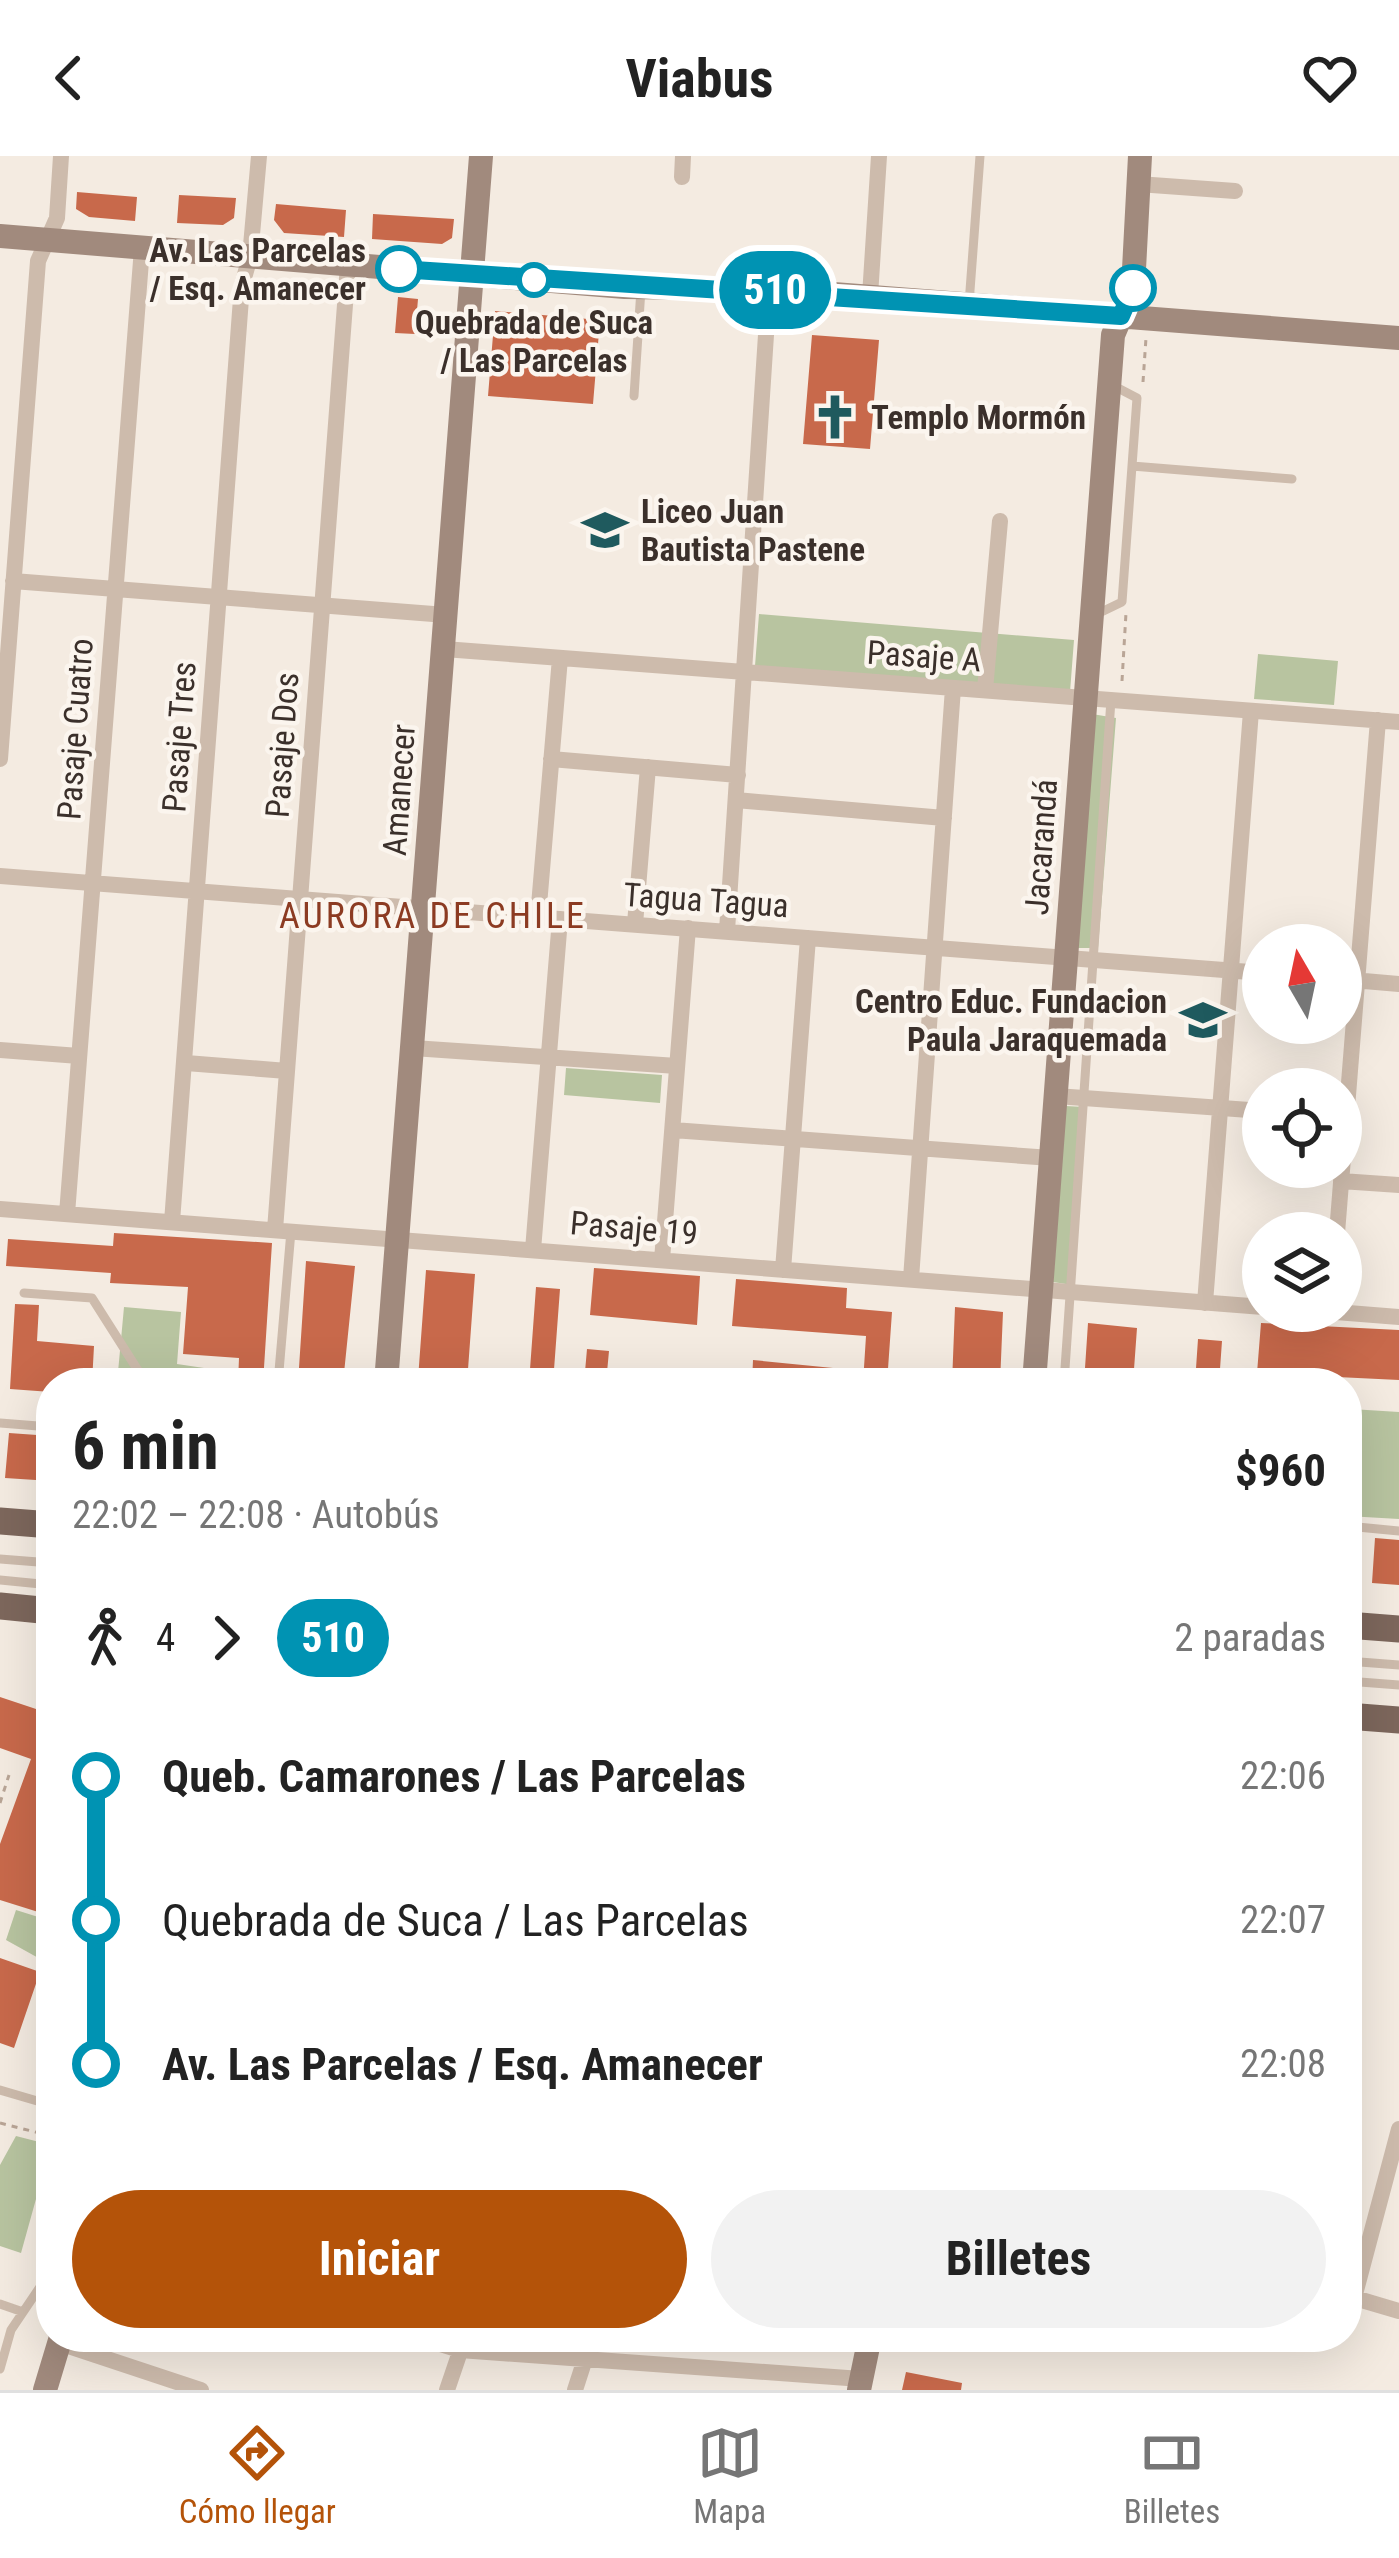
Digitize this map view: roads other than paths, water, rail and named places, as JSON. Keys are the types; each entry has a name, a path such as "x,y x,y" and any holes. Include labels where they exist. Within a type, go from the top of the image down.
{"main road":[{"path":"0,1521 36,1524"},
{"path":"0,1606 36,1610"},
{"path":"1362,1626 1399,1629"},
{"path":"1362,1717 1399,1720"}],"street":[{"path":"0,759 3,672 38,260 57,218 61,156"},
{"name":"Pasaje Tres","path":"172,1222 242,286 250,256 259,156"},
{"name":"Amanecer","path":"387,1368 481,156"},
{"path":"682,177 683,156"},
{"path":"870,296 879,156"},
{"name":"Jacarandá","path":"1035,1368 1056,1096 1080,959 1083,698 1109,384 1114,334 1133,288 1140,156"},
{"path":"1138,184 1235,191"},
{"path":"0,236 641,289 769,289 1399,338"},
{"name":"Pasaje Cuatro","path":"67,1214 142,248"},
{"name":"Pasaje Dos","path":"283,1231 287,1071 348,265"},
{"path":"727,932 769,289"},
{"path":"985,690 1000,521"},
{"path":"13,581 446,615"},
{"name":"Pasaje A","path":"444,649 1399,722"},
{"path":"538,917 560,658"},
{"path":"911,1279 953,688"},
{"path":"1205,1303 1251,710"},
{"path":"1355,924 1378,720"},
{"path":"551,759 738,775"},
{"path":"635,924 648,767"},
{"path":"736,800 944,818"},
{"name":"Tagua Tagua","path":"0,876 1242,972"},
{"path":"533,1250 560,919"},
{"path":"662,1260 688,928"},
{"path":"783,1270 808,938"},
{"path":"1362,981 1399,984"},
{"path":"412,1048 677,1066"},
{"path":"0,1050 79,1056"},
{"path":"186,1063 287,1071"},
{"path":"1056,1096 1242,1110"},
{"path":"673,1130 1051,1158"},
{"path":"1362,1182 1399,1185"},
{"name":"Pasaje 19","path":"0,1209 1242,1306"},
{"path":"1362,1314 1399,1317"},
{"path":"1362,2256 1399,2129"},
{"path":"1362,2300 1399,2311"},
{"path":"45,2390 56,2352"},
{"path":"94,2352 202,2390"},
{"path":"448,2390 460,2352"},
{"path":"527,2352 860,2385 867,2352"},
{"path":"575,2390 584,2359"},
{"path":"699,2390 704,2368"}],"lane":[{"path":"969,304 980,156"},
{"path":"634,396 641,289"},
{"path":"1090,618 1122,602 1137,398 1109,384"},
{"path":"1132,466 1292,478"},
{"path":"1065,1368 1083,1098 1080,959 1111,700"},
{"path":"278,1368 283,1231"},
{"path":"25,1293 92,1298 136,1368"},
{"path":"0,1424 36,1426"},
{"path":"1362,1527 1399,1531"},
{"path":"0,1559 36,1562"},
{"path":"0,1580 36,1584"},
{"path":"1362,1662 1399,1665"},
{"path":"1362,1682 1399,1685"},
{"path":"0,2090 36,2101"},
{"path":"0,2368 36,2293"},
{"path":"0,2304 23,2312"}],"place":[{"name":"Av. Las Parcelas / Esq. Amanecer","path":"399,269"},
{"name":"Quebrada de Suca / Las Parcelas","path":"534,280"},
{"name":"Templo Mormón","path":"835,417"},
{"name":"Liceo Juan Bautista Pastene","path":"605,530"},
{"name":"Centro Educ. Fundacion Paula Jaraquemada","path":"1203,1020"}],"district":[{"name":"AURORA DE CHILE","path":"433,916"}]}
